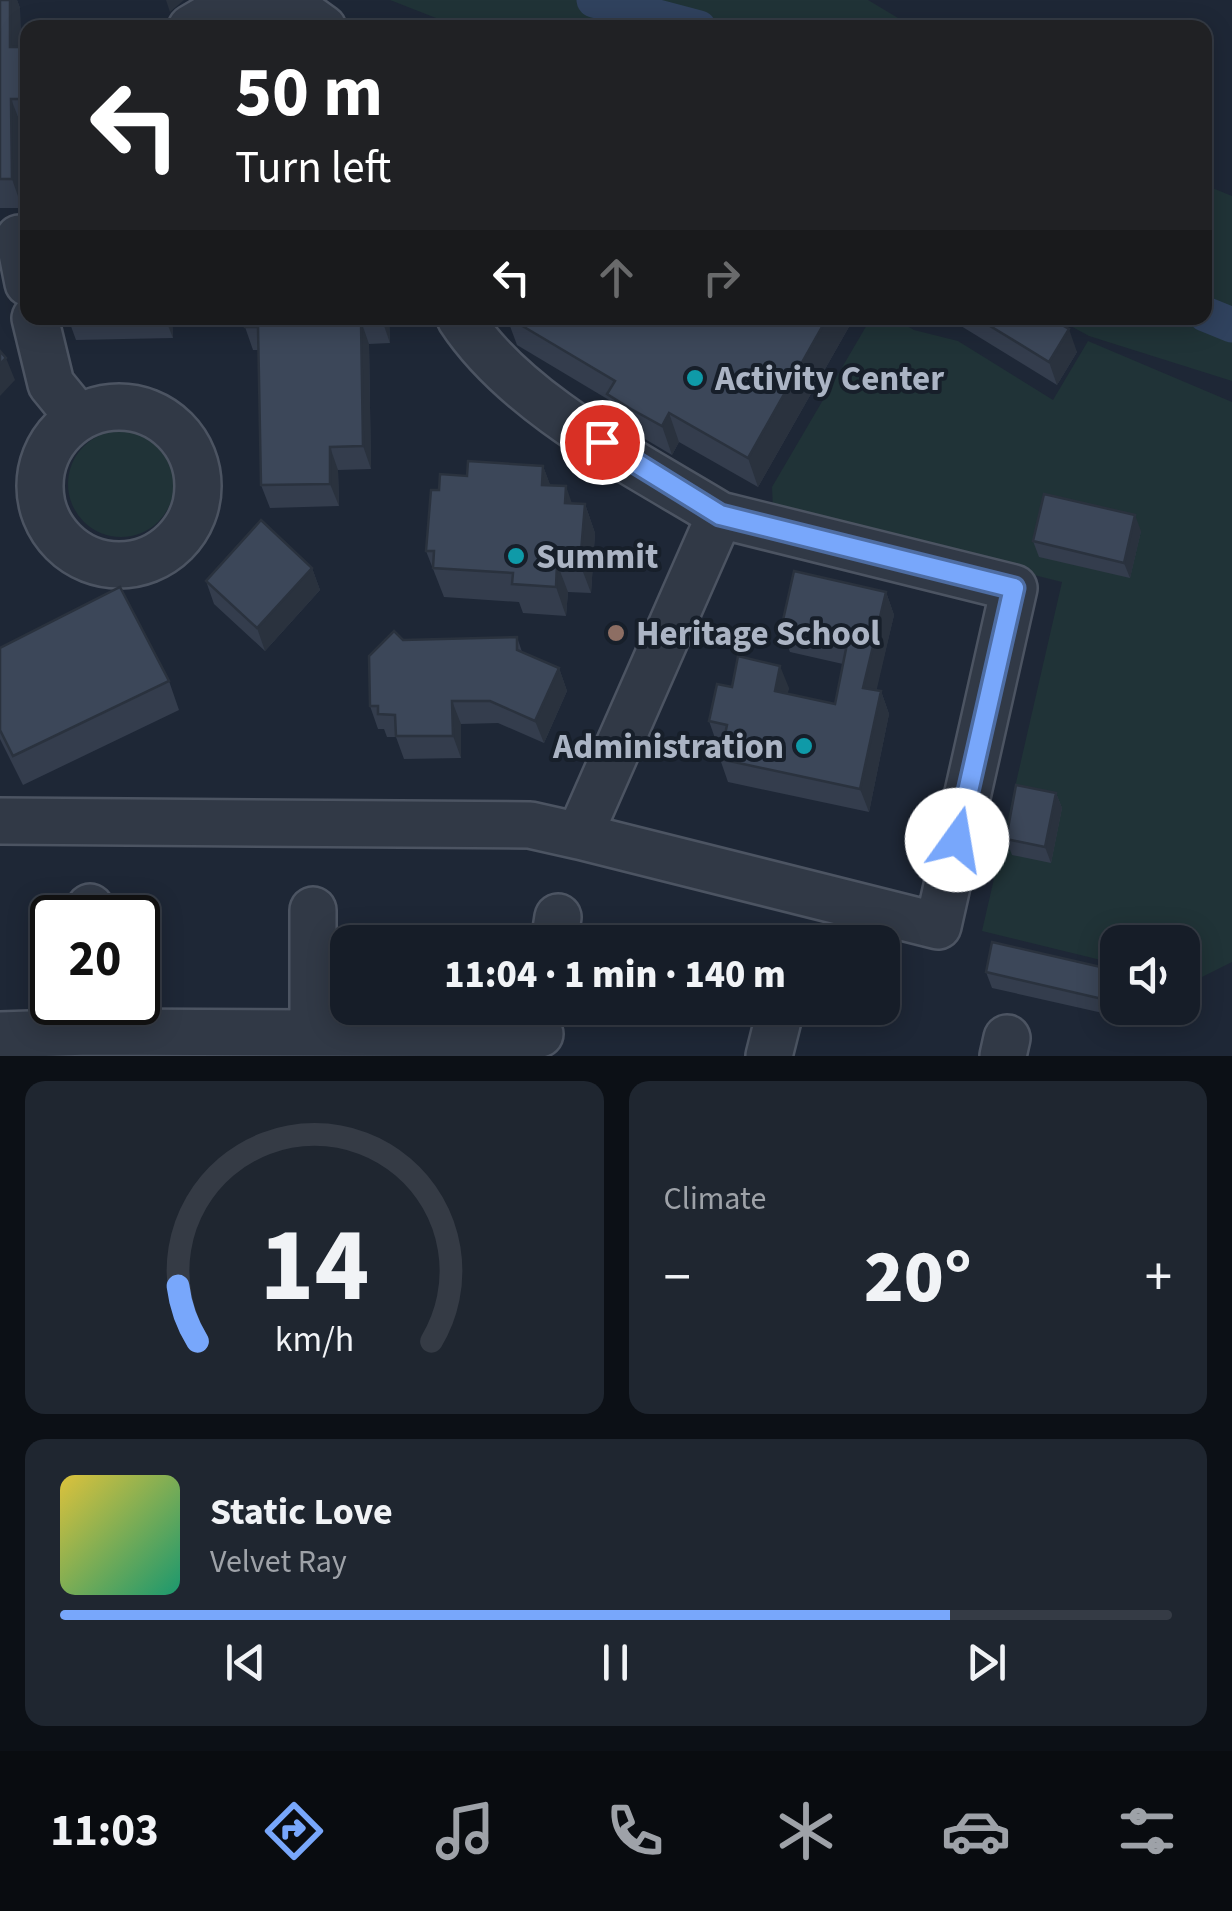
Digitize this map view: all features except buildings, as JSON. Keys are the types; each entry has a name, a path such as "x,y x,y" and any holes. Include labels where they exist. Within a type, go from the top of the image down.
{"street":[{"path":"205,20 230,5 295,8 312,20"},
{"path":"37,325 51,384 78,417"},
{"path":"0,821 530,825 938,926 1014,588 720,515 526,392 465,325"},
{"path":"580,836 720,515"},
{"path":"312,910 312,1032"},
{"path":"160,1022 312,1032 541,1033"},
{"path":"0,1035 49,1025"},
{"path":"768,1056 776,1025"}],"green space":[{"path":"390,0 868,0 901,20 441,20"},
{"path":"1212,188 1232,196 1232,381 1089,336 1069,325 1212,325"},
{"path":"867,325 905,325 958,341 1053,400 1088,341 1232,402 1232,962 1200,978 1200,925 1100,925 1100,960 982,931 1062,582 773,509 772,487"},
{"path":"121,431 141,435 159,446 170,464 174,484 170,504 159,522 141,533 121,537 101,533 83,522 72,504 68,484 72,464 83,446 101,435"}],"waterway":[{"path":"594,0 669,20"},
{"path":"1212,317 1232,325"}],"place":[{"name":"Activity Center","path":"695,378"},
{"name":"Summit","path":"516,556"},
{"name":"Heritage School","path":"616,633"},
{"name":"Administration","path":"804,746"}],"route":[{"path":"602,442 720,515 1014,588 957,840"}]}
